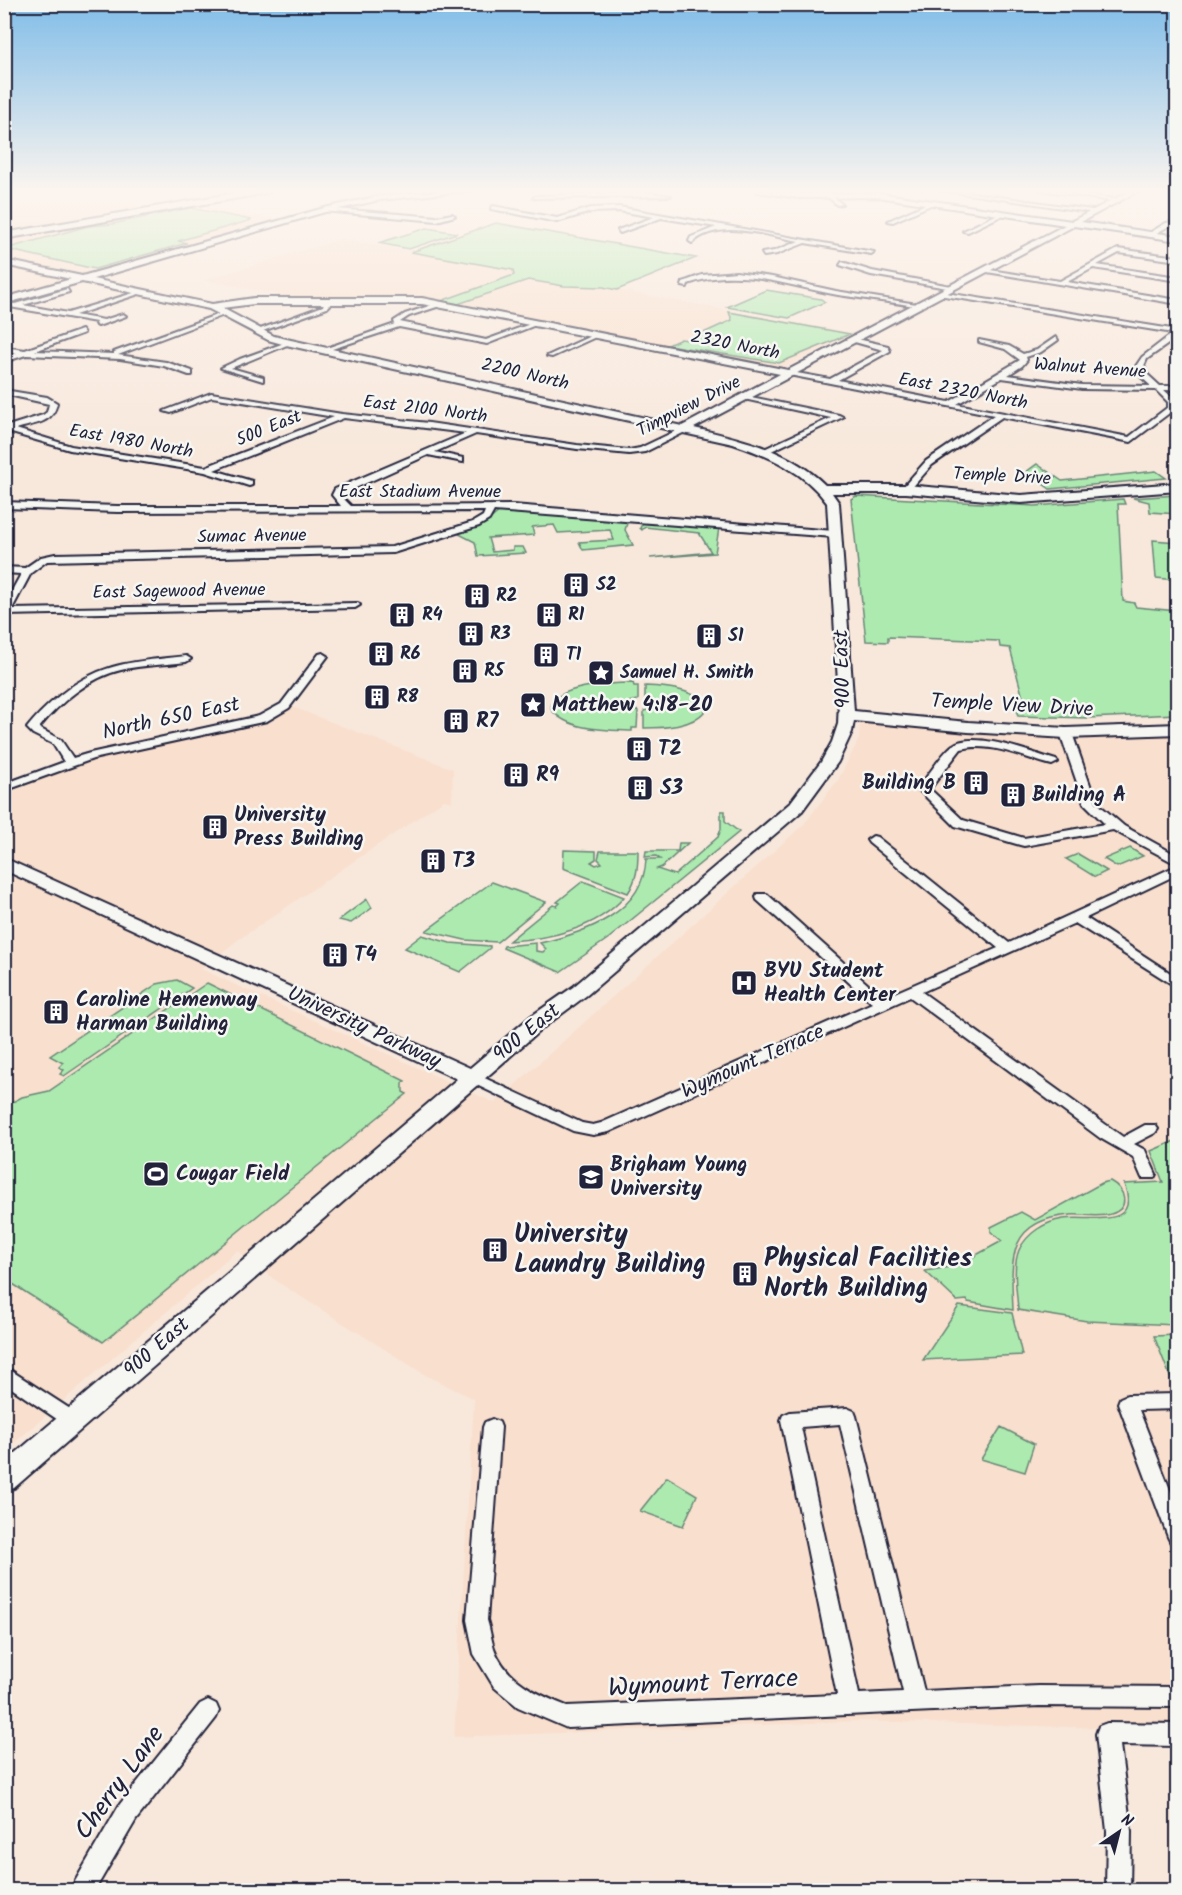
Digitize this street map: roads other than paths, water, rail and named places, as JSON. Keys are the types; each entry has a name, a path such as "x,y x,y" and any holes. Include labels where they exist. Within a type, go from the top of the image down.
{"main road":[{"name":"Timpview Drive","path":"684,429 970,278"},
{"path":"9,303 84,279 212,307"},
{"name":"2320 North","path":"212,307 235,302 412,300 789,373"},
{"name":"2200 North","path":"212,307 258,331 289,343 736,441 767,451 824,489"},
{"name":"Temple Drive","path":"824,489 906,489 1028,499 1178,487"},
{"name":"900 East","path":"4,1480 537,1022 580,991 662,923 796,807 810,791 835,752 844,732 847,699 833,502 824,489"},
{"name":"Temple View Drive","path":"845,715 1066,733 1178,729"},
{"name":"University Parkway","path":"4,863 473,1078"}],"street":[{"path":"685,286 685,283 698,278"},
{"path":"764,278 920,305"},
{"path":"903,278 953,287"},
{"path":"1032,278 1178,302"},
{"path":"1062,283 1070,278"},
{"path":"4,309 9,303 67,291"},
{"path":"66,315 142,292"},
{"path":"940,294 1178,333"},
{"path":"258,331 325,307 328,304 327,300"},
{"path":"9,303 105,322"},
{"path":"399,325 396,322 402,317 441,304"},
{"path":"108,355 224,314"},
{"path":"93,326 123,316"},
{"path":"324,350 399,325 487,342 538,323"},
{"path":"4,360 82,332"},
{"path":"1167,412 1172,408 1172,401 1144,375 1141,362 1178,333"},
{"path":"550,356 597,335"},
{"path":"981,341 1007,347 1022,356 1039,351 1056,339"},
{"path":"832,381 887,351 886,347 853,340"},
{"path":"260,379 225,368 289,343"},
{"path":"4,349 51,356 108,355 155,360 189,373"},
{"path":"951,404 1020,365 1023,360 1022,356"},
{"name":"East 2320 North","path":"789,373 1131,440 1167,412"},
{"name":"Walnut Avenue","path":"1001,376 1082,387 1178,388"},
{"path":"4,392 52,403 51,413 7,430"},
{"name":"East 2100 North","path":"168,411 211,395 342,416 379,419 577,447 637,452"},
{"path":"744,397 839,417 767,451"},
{"path":"379,419 392,411"},
{"path":"1167,412 1178,414"},
{"path":"906,489 929,463 1001,414"},
{"name":"500 East","path":"206,470 342,416"},
{"name":"Timpview Drive","path":"637,452 684,429"},
{"name":"East 1980 North","path":"7,430 70,448 206,470 249,483"},
{"path":"349,508 336,495 338,491 475,432"},
{"path":"425,452 460,460"},
{"name":"East Stadium Avenue","path":"4,506 117,509 489,508 834,534"},
{"name":"Sumac Avenue","path":"4,570 27,571 35,564 55,557 393,550 476,524 487,519 490,514 489,508"},
{"path":"4,612 10,606 27,571"},
{"name":"East Sagewood Avenue","path":"4,612 355,604"},
{"name":"North 650 East","path":"4,788 70,762 263,719 285,706 323,656"},
{"path":"70,762 57,742 33,728 39,719 69,692 90,678 118,667 186,659"},
{"path":"980,727 984,745"},
{"path":"1066,733 1090,803 1097,812 1178,861"},
{"path":"1052,762 984,745 963,744 957,747 924,789 959,823 1024,842 1117,826"},
{"path":"873,840 1007,948"},
{"name":"Wymount Terrace","path":"593,1130 611,1126 1076,918 1178,869"},
{"path":"762,897 881,1004"},
{"path":"1076,918 1178,984"},
{"path":"911,991 1106,1134 1124,1143 1138,1154 1148,1174"},
{"name":"University Parkway","path":"473,1078 578,1126 593,1130"},
{"path":"1124,1143 1150,1130"},
{"path":"4,1373 74,1420"},
{"path":"1178,1401 1127,1402 1178,1537"},
{"path":"850,1705 790,1420 847,1416 916,1702"},
{"name":"Wymount Terrace","path":"492,1427 477,1620 485,1654 502,1680 526,1700 567,1717 602,1718 1038,1696 1178,1697"},
{"name":"Cherry Lane","path":"82,1890 128,1812 208,1711"},
{"path":"1119,1890 1119,1832 1107,1734 1178,1735"}],"place":[{"name":"S2","path":"576,585"},
{"name":"R2","path":"477,596"},
{"name":"R4","path":"402,615"},
{"name":"R1","path":"549,615"},
{"name":"R3","path":"471,634"},
{"name":"S1","path":"709,636"},
{"name":"R6","path":"381,654"},
{"name":"T1","path":"546,655"},
{"name":"R5","path":"465,671"},
{"name":"Samuel H. Smith","path":"601,673"},
{"name":"R8","path":"377,697"},
{"name":"Matthew 4:18-20","path":"533,705"},
{"name":"R7","path":"456,721"},
{"name":"T2","path":"639,749"},
{"name":"R9","path":"516,775"},
{"name":"Building B","path":"976,783"},
{"name":"S3","path":"640,788"},
{"name":"Building A","path":"1013,795"},
{"name":"University Press Building","path":"215,827"},
{"name":"T3","path":"433,861"},
{"name":"T4","path":"335,955"},
{"name":"BYU Student Health Center","path":"744,983"},
{"name":"Caroline Hemenway Harman Building","path":"56,1012"},
{"name":"Cougar Field","path":"156,1174"},
{"name":"Brigham Young University","path":"591,1177"},
{"name":"University Laundry Building","path":"495,1250"},
{"name":"Physical Facilities North Building","path":"745,1274"}]}
